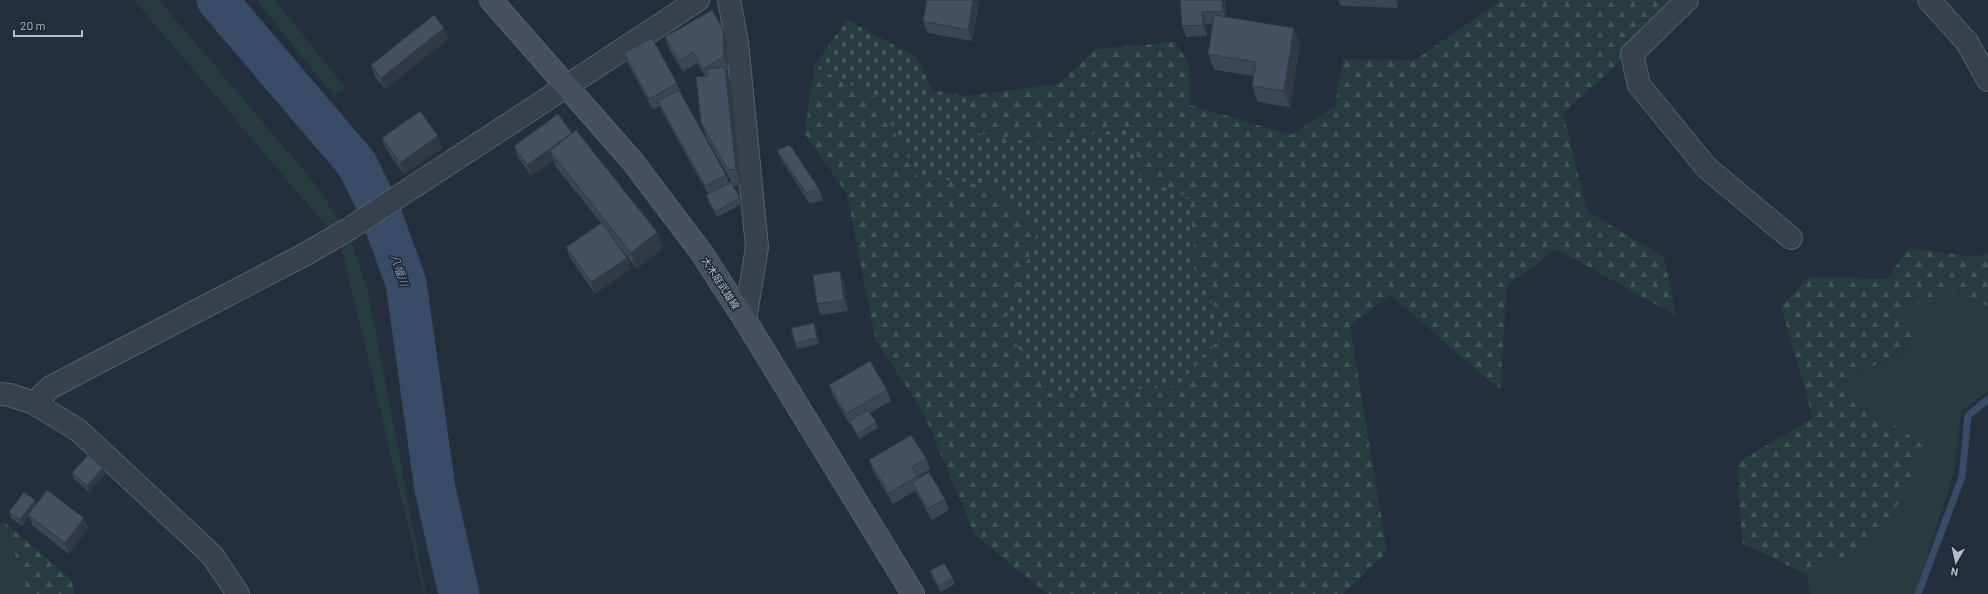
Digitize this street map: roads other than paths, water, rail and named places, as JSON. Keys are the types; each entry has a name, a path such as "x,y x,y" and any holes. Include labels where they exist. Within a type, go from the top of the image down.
{"main road":[{"name":"大木庭武雄線","path":"491,0 633,162 701,252 745,320 913,594"}],"street":[{"path":"34,404 51,387 304,255 349,229 401,193 567,87 698,0"},
{"path":"729,0 737,42 757,247 745,320"},
{"path":"1687,0 1632,54 1639,85 1707,168 1791,238"},
{"path":"1929,0 1967,42 1988,80"},
{"path":"0,394 10,395 34,404 78,430 212,555 238,594"}],"waterway":[{"name":"八幡川","path":"217,0 357,164 380,211 406,283 435,489 459,594"},
{"path":"1918,594 1962,477 1968,416 1988,399"}]}
